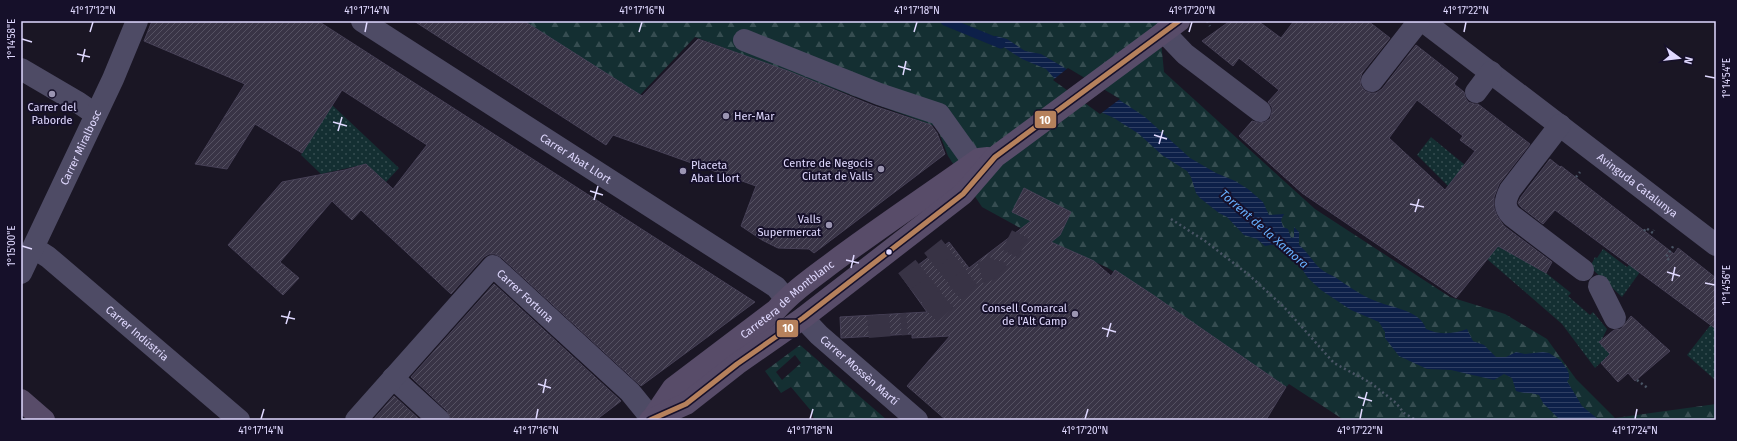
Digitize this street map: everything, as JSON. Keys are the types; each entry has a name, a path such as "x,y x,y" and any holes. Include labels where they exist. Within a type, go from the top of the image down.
{"main road":[{"name":"Carretera de Montblanc","path":"651,419 673,388 776,310 786,299 853,248 924,206 963,194 995,157 1172,26"},
{"name":"Carretera de Montblanc","path":"686,404 737,364 803,318 924,206 979,159 995,157"},
{"path":"803,318 804,308 808,298 924,206"},
{"path":"651,419 686,404 706,376 773,326 783,316 786,309 786,299"},
{"path":"21,400 44,420"}],"street":[{"name":"Carrer Miralbosc","path":"21,273 34,248 95,114 113,79 137,21"},
{"path":"1409,21 1369,78 1419,21"},
{"name":"Avinguda Catalunya","path":"1423,21 1716,245"},
{"name":"Carrer Abat Llort","path":"371,23 776,287 786,299"},
{"path":"1172,26 1185,54 1260,111"},
{"path":"744,40 879,94 939,114 974,163"},
{"path":"21,69 95,114"},
{"path":"1476,92 1491,72"},
{"path":"1560,125 1510,190 1505,200 1505,206 1512,216 1583,270"},
{"name":"Carrer Indústria","path":"34,248 48,257 239,420"},
{"name":"Carrer Fortuna","path":"356,420 393,373 493,266 630,392 651,419"},
{"path":"1598,286 1615,318"},
{"name":"Carrer Mossèn Martí","path":"803,318 818,335 918,420"},
{"path":"393,373 439,420"}],"path":[{"path":"1207,21 1210,26"},
{"path":"1171,219 1205,241 1249,275 1284,307 1334,364 1371,383 1396,403 1404,413 1416,420"},
{"path":"1644,231 1646,228 1653,233 1655,230"},
{"path":"1669,260 1666,257 1674,245"},
{"path":"1637,380 1649,390"}],"green space":[{"path":"523,21 1159,21 1164,72 1315,209 1450,297 1505,314 1547,339 1576,379 1615,418 1716,404 1716,420 1344,420 1289,384 1286,387 1153,295 1106,267 1053,243 1040,239 982,207 948,156 937,127 695,37 639,96"},
{"path":"332,105 399,168 386,182 366,164 321,174 301,155"},
{"path":"1431,137 1465,165 1449,187 1417,155"},
{"path":"1505,238 1533,266 1546,273 1571,293 1568,296 1590,315 1593,312 1607,329 1600,343 1611,353 1595,368 1562,324 1487,259"},
{"path":"1603,249 1627,267 1630,264 1640,272 1622,297 1590,267 1595,257 1597,258"},
{"path":"1716,318 1716,383 1714,379 1687,355"},
{"path":"800,345 887,420 814,420 812,412 791,387 781,393 765,371","holes":["795,355 801,363 782,380 776,372"]}],"water":[{"path":"996,36 1007,39 1025,51 1041,54 1121,101 1145,117 1190,158 1248,189 1263,202 1269,215 1284,214 1281,220 1283,227 1288,229 1291,238 1294,237 1294,227 1299,232 1299,245 1319,267 1350,288 1372,300 1413,314 1419,318 1426,329 1431,331 1447,333 1467,329 1473,341 1484,345 1496,357 1506,357 1516,352 1525,354 1543,352 1549,353 1560,360 1569,374 1569,379 1567,381 1582,406 1599,420 1560,420 1543,403 1539,395 1516,391 1512,378 1504,374 1494,380 1451,370 1427,369 1399,356 1385,338 1385,332 1379,322 1351,310 1321,290 1308,278 1299,262 1291,253 1284,253 1277,244 1265,246 1257,239 1244,235 1227,217 1219,213 1200,198 1196,193 1191,177 1187,171 1162,155 1139,134 1114,118 1103,113 1054,78 1046,69 1022,59 990,38"}],"pier":[{"path":"1068,68 1120,99 1100,114 1053,80"}],"building":[{"path":"152,21 318,21 755,302 641,386 501,257 495,254 489,254 484,257 451,294 361,210 352,220 332,201 280,262 299,278 283,295 228,245 282,182 345,170 366,164 393,189 427,145 342,90 302,153 255,124 227,169 195,164 245,84 144,41"},
{"path":"414,21 524,21 642,96 698,39 788,71 874,106 931,125 937,133 945,154 814,253 809,249 778,248 762,240 741,226 756,186 613,135 606,145"},
{"path":"1230,21 1258,21 1281,38 1294,21 1368,21 1390,38 1362,73 1360,79 1361,86 1365,91 1370,93 1376,93 1382,89 1416,45 1458,78 1454,84 1464,92 1468,102 1478,104 1530,144 1499,184 1494,197 1494,208 1497,216 1504,226 1552,262 1546,273 1498,246 1456,298 1302,193 1239,136 1252,121 1259,123 1270,119 1272,107 1268,102 1279,90 1239,58 1233,66 1202,41","holes":["1417,100 1463,136 1460,140 1475,151 1445,190 1389,138"]},
{"path":"1550,159 1674,254 1678,248 1716,278 1716,329 1555,210 1543,224 1521,207 1518,203 1521,197"},
{"name":"Consell Comarcal de l'Alt Camp","path":"1024,188 1071,212 1060,235 1051,242 1094,261 1111,276 1115,270 1286,387 1266,420 946,420 907,386 950,336 912,338 912,334 841,338 840,317 927,312 902,277 949,242 969,268 1031,221 1012,212"},
{"path":"494,284 621,401 596,420 451,420 447,411 411,377"},
{"path":"1631,316 1670,351 1635,381 1628,373 1618,382 1601,363 1610,354 1599,342 1614,330 1621,329"},
{"path":"394,396 420,420 373,420"}],"waterway":[{"name":"Torrent de la Xamora","path":"945,21 1001,44"}],"tunnel":[{"path":"1007,240 1023,248"},
{"path":"905,282 952,245"},
{"path":"930,314 973,275 984,272 995,266 997,259 994,250"},
{"path":"918,298 963,261"},
{"path":"868,327 907,324"}],"transit line":[{"name":"10","path":"650,420 686,404 737,364 803,318 963,194 995,157 1179,21"}],"place":[{"name":"Carrer del Paborde","path":"52,94"},
{"name":"Her-Mar","path":"726,116"},
{"name":"Centre de Negocis Ciutat de Valls","path":"881,169"},
{"name":"Placeta Abat Llort","path":"683,171"},
{"name":"Valls Supermercat","path":"829,225"},
{"name":"Consell Comarcal de l'Alt Camp","path":"1075,314"}]}
